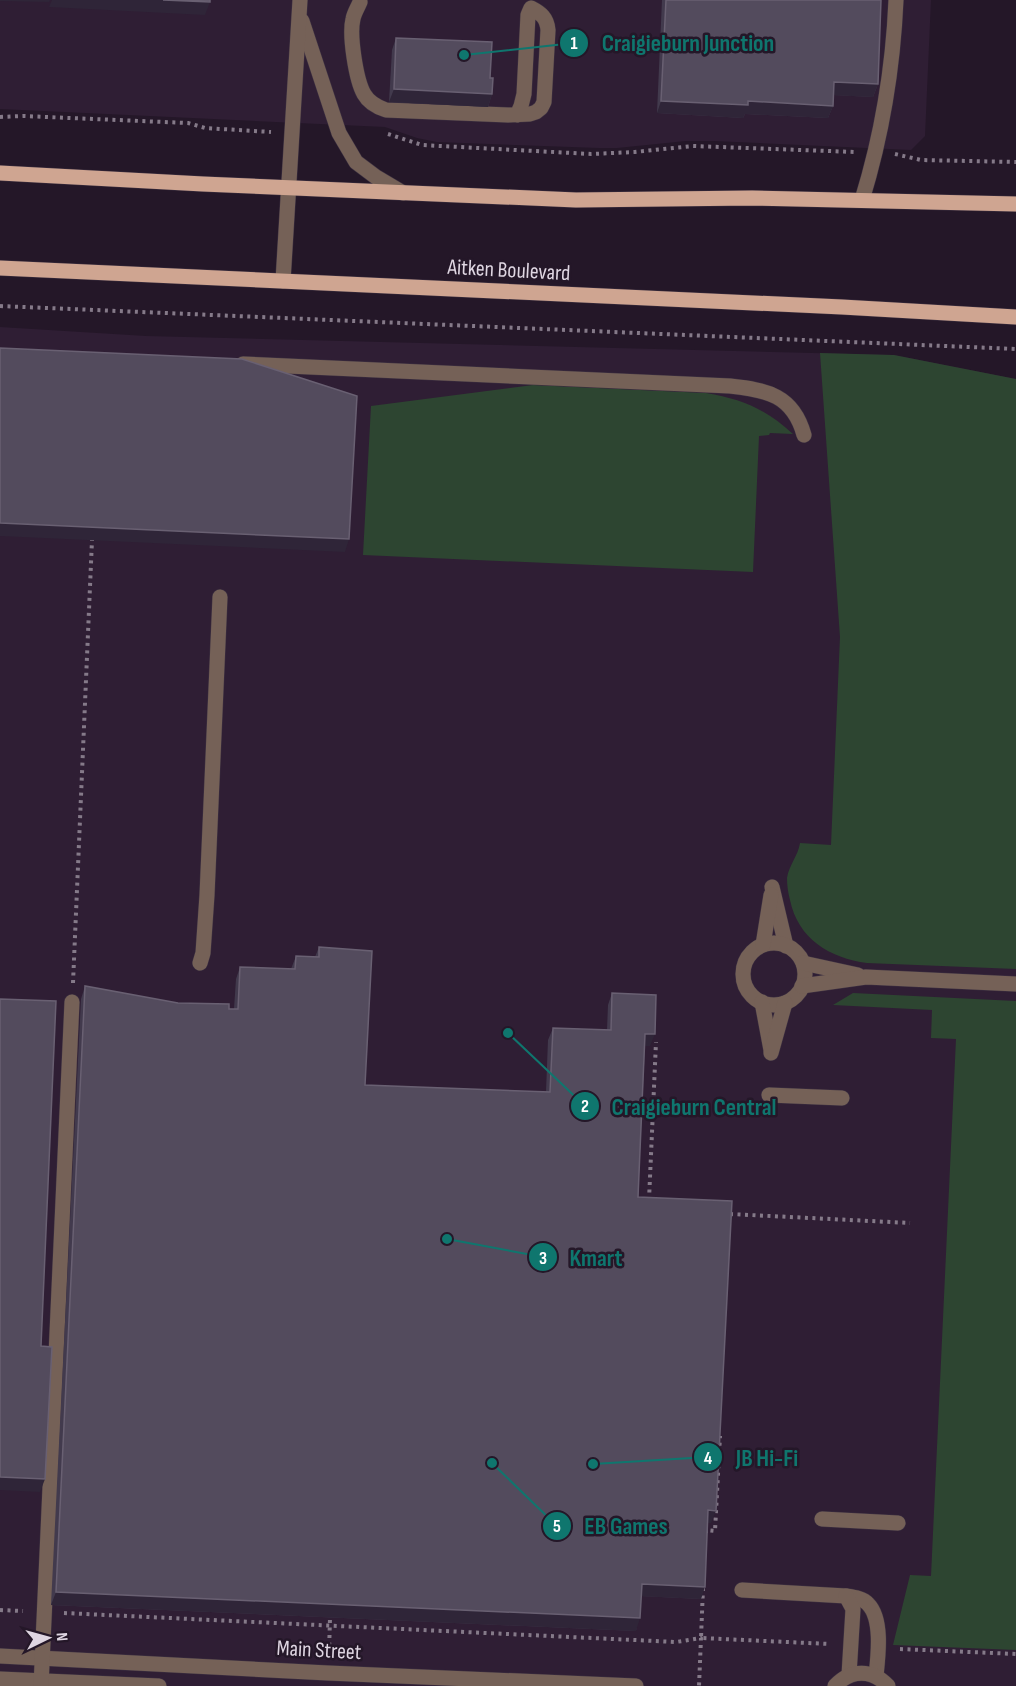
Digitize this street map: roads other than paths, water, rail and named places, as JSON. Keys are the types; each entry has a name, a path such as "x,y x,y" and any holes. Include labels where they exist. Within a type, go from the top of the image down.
{"main road":[{"path":"0,173 576,200 752,198 1016,204"},
{"name":"Aitken Boulevard","path":"0,268 1016,316"}],"street":[{"path":"862,200 876,153 888,97 896,0"},
{"path":"360,2 352,22 355,61 364,95 377,108 387,110 516,115 536,112 541,108 545,94 548,23 538,12 531,8 527,25 524,94 516,115"},
{"path":"283,281 299,6"},
{"path":"299,6 339,133 356,162 403,193"},
{"path":"227,364 756,389 777,397 792,409 800,422 804,435"},
{"path":"200,963 203,953 207,896 220,597"},
{"path":"763,945 772,887 786,946"},
{"path":"771,943 786,946 794,950 803,963 805,970 802,986 798,993 785,1003 770,1005 762,1002 753,997 747,988 744,968 754,951 763,945 771,943"},
{"path":"803,963 866,977 1016,984"},
{"path":"802,986 866,977"},
{"path":"41,1683 72,1002"},
{"path":"762,1002 771,1053 785,1003"},
{"path":"769,1095 842,1098"},
{"path":"822,1520 898,1523"},
{"path":"742,1590 846,1596 858,1598 868,1604 875,1617 879,1648 876,1676"},
{"path":"846,1596 853,1609 849,1675"},
{"name":"Main Street","path":"0,1656 636,1686"},
{"path":"835,1686 849,1675 858,1673 876,1676 888,1686"},
{"path":"0,1679 41,1683 159,1686"}],"place":[{"name":"Craigieburn Junction","path":"464,55"},
{"name":"Craigieburn Central","path":"508,1033"},
{"name":"Kmart","path":"447,1239"},
{"name":"EB Games","path":"492,1463"},
{"name":"JB Hi-Fi","path":"593,1464"}]}
